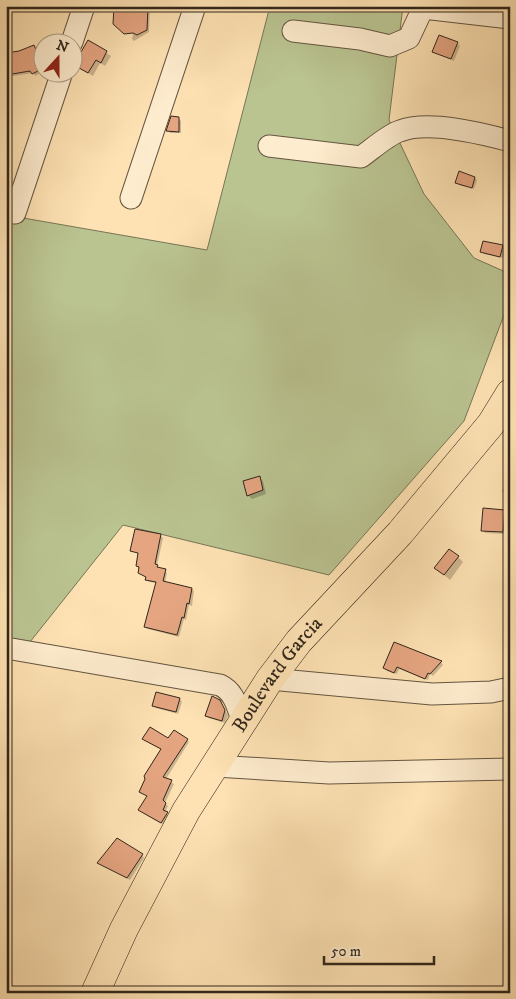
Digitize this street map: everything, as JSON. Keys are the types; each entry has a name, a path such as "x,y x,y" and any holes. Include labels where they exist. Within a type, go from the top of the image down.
{"main road":[{"name":"Boulevard Garcia","path":"95,993 124,929 186,811 270,679 300,641 400,533 491,424 510,393"}],"street":[{"path":"75,32 84,6"},
{"path":"131,198 195,6"},
{"path":"293,31 360,39 390,46 409,38 423,8 510,18"},
{"path":"15,213 59,82"},
{"path":"269,146 361,157 399,131 429,126 493,136 510,141"},
{"path":"6,648 220,685 228,688 234,696 242,722"},
{"path":"270,679 432,694 491,692 510,688"},
{"path":"215,766 329,773 510,769"}],"green space":[{"path":"270,6 403,6 389,120 424,194 474,258 510,274 510,299 464,421 329,575 123,525 22,652 6,646 6,215 207,250"}],"building":[{"path":"114,6 148,6 147,30 137,35 133,33 124,34 113,24"},
{"path":"439,35 458,42 451,59 432,52"},
{"path":"88,40 107,51 101,63 96,60 88,73 82,70 82,50"},
{"path":"32,46 32,74 30,71 6,75 6,53 19,51"},
{"path":"171,116 179,117 179,132 166,131"},
{"path":"459,171 475,177 472,188 455,183"},
{"path":"483,241 503,245 500,257 480,252"},
{"path":"260,476 263,490 247,496 243,481"},
{"path":"483,508 505,510 503,532 481,531"},
{"path":"135,529 161,534 155,564 158,565 157,567 166,569 163,581 192,588 189,604 187,603 184,618 182,617 177,635 144,627 156,582 145,580 146,577 138,573 139,567 136,566 138,553 130,551"},
{"path":"449,549 459,556 444,575 434,568"},
{"path":"394,642 442,661 430,674 428,673 425,679 397,667 394,673 383,668"},
{"path":"156,692 180,698 176,712 152,706"},
{"path":"212,696 220,700 225,710 222,721 205,716"},
{"path":"150,727 168,738 174,730 188,739 163,777 172,780 163,800 166,803 163,810 168,812 161,823 138,810 147,796 139,792 145,779 144,776 161,749 142,739"},
{"path":"117,838 143,854 127,878 97,863"}]}
